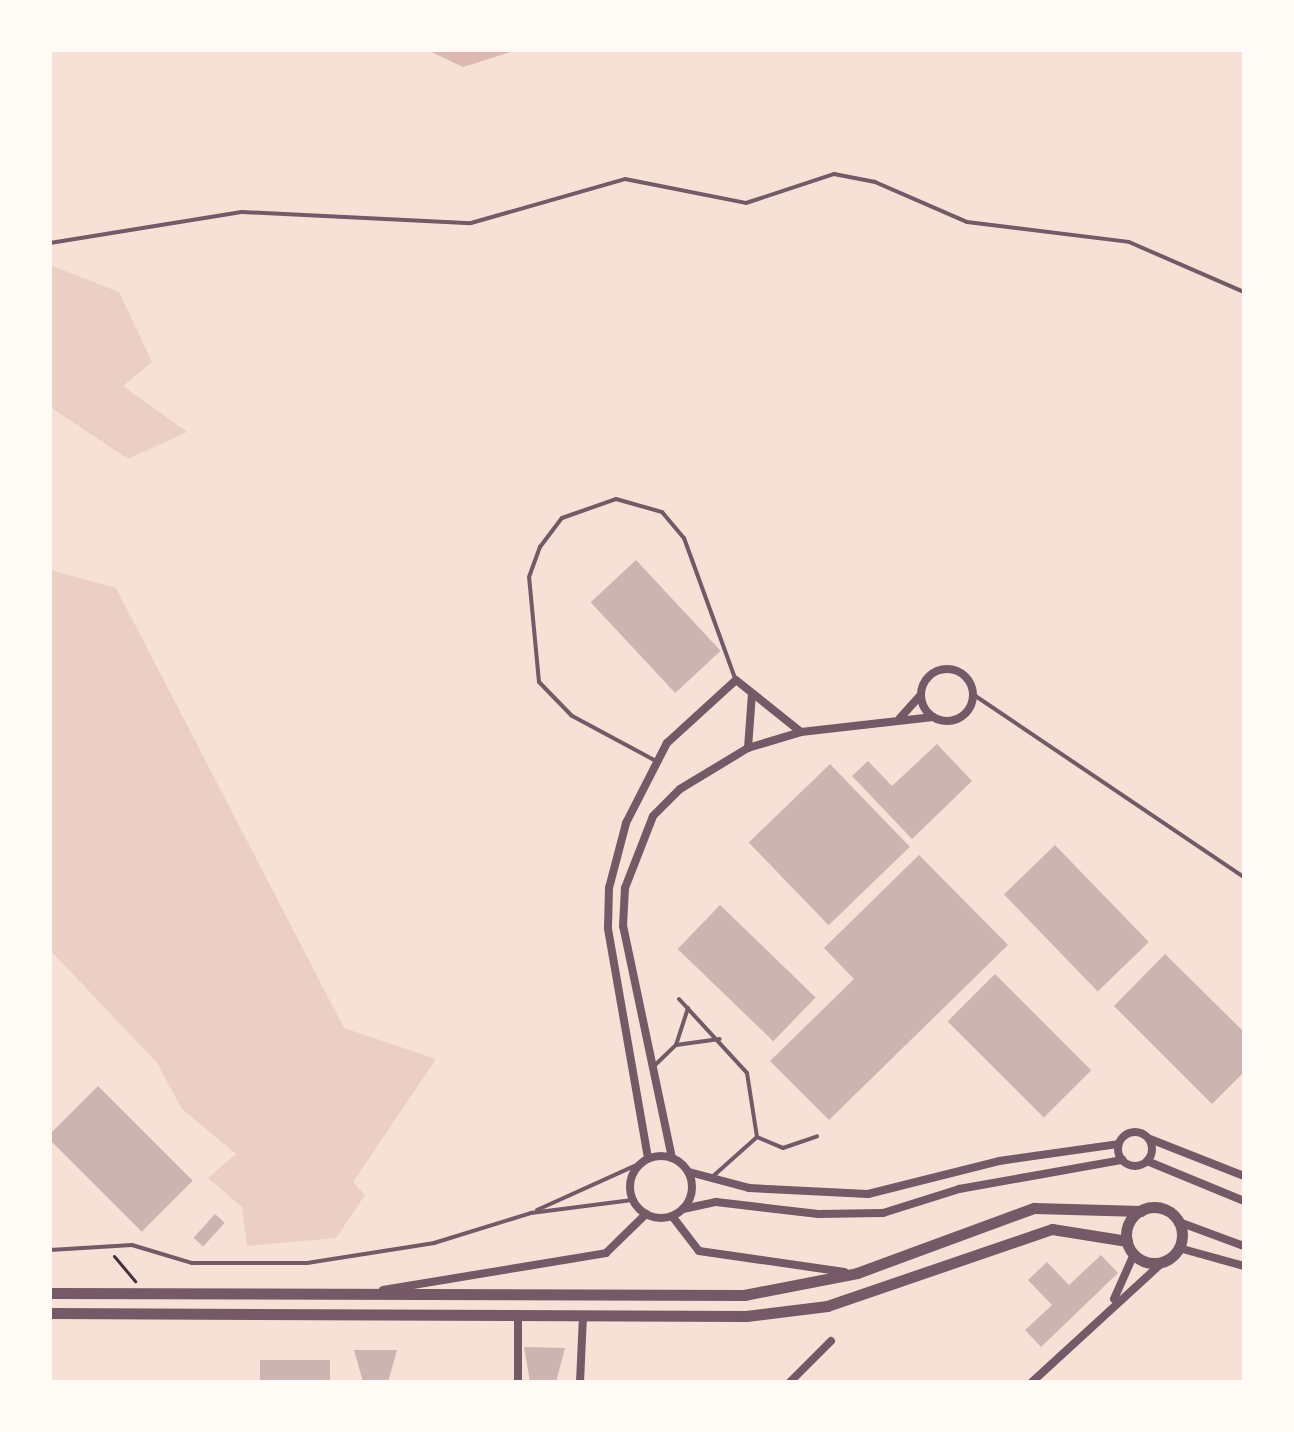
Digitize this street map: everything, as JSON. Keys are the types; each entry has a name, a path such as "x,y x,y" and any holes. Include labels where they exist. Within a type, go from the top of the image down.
{"street":[{"path":"900,718 921,695 927,678 952,669 968,678 974,695 956,720 900,718 801,732 748,748 666,802 643,834 629,875 623,926 672,1158 689,1172 709,1180 868,1194 999,1161 1118,1144 1135,1131 1244,1176"},
{"path":"648,1158 608,908 626,823 656,761 681,727 736,680 801,732"},
{"path":"748,748 752,694"},
{"path":"921,695 933,717"},
{"path":"1147,1161 1150,1139"},
{"path":"1118,1144 1122,1160"},
{"path":"672,1158 648,1158 639,1164 632,1200 646,1214 672,1216 683,1209 716,1202 818,1214 883,1213 959,1189 1122,1160 1147,1161 1244,1201"},
{"path":"683,1209 692,1192 689,1172"},
{"path":"50,1293 744,1295 857,1273 1034,1208 1141,1211 1158,1208 1179,1222 1244,1246"},
{"path":"1141,1211 1129,1223 1127,1241 1134,1254 1164,1261"},
{"path":"369,1292 606,1253 646,1214"},
{"path":"672,1216 699,1251 857,1273"},
{"path":"1032,1382 1112,1303 1179,1248 1179,1222"},
{"path":"50,1313 746,1316 827,1306 1052,1229 1127,1241"},
{"path":"1179,1248 1244,1266"},
{"path":"1112,1303 1134,1254"},
{"path":"744,1295 746,1316"},
{"path":"518,1315 518,1382"},
{"path":"580,1382 583,1315"},
{"path":"790,1382 831,1341"}],"lane":[{"path":"50,243 242,212 471,223 625,179 746,203 834,174 875,182 967,222 1129,242 1244,292"},
{"path":"656,761 572,716 539,682 529,577 562,518 616,499 662,512 684,538 736,680"},
{"path":"974,695 1244,877"},
{"path":"679,999 720,1039 747,1073 757,1137"},
{"path":"652,1068 676,1045 688,1008"},
{"path":"676,1045 720,1039"},
{"path":"757,1137 783,1148 817,1136"},
{"path":"709,1180 757,1137"},
{"path":"50,1250 132,1245 192,1263 307,1263 434,1243 531,1213 639,1164"},
{"path":"531,1213 632,1200"}],"path":[{"path":"107,1247 145,1293"}],"shaded area":[{"path":"427,50 517,50 463,67"},
{"path":"50,265 119,292 152,362 123,386 187,432 128,459 50,407"},
{"path":"50,570 116,588 344,1028 436,1059 353,1182 365,1195 336,1238 247,1246 242,1207 208,1178 236,1154 181,1108 158,1064 50,950"}],"building":[{"path":"636,560 721,651 675,693 591,602"},
{"path":"937,744 972,781 912,839 852,776 868,761 892,786"},
{"path":"830,764 910,847 829,925 749,842"},
{"path":"1055,845 1149,942 1098,991 1004,894"},
{"path":"919,855 1008,945 829,1120 770,1061 854,979 824,948"},
{"path":"720,905 816,997 773,1041 678,949"},
{"path":"1165,954 1244,1032 1244,1072 1212,1104 1114,1006"},
{"path":"995,974 1091,1070 1044,1118 948,1021"},
{"path":"98,1086 193,1181 142,1232 50,1140 50,1134"},
{"path":"215,1214 225,1223 203,1246 194,1238"},
{"path":"1101,1255 1118,1273 1041,1347 1025,1330 1052,1305 1028,1280 1047,1262 1069,1285"},
{"path":"524,1347 565,1348 556,1382 530,1382"},
{"path":"354,1350 397,1350 388,1382 363,1382"},
{"path":"260,1360 330,1360 330,1382 260,1382"}]}
